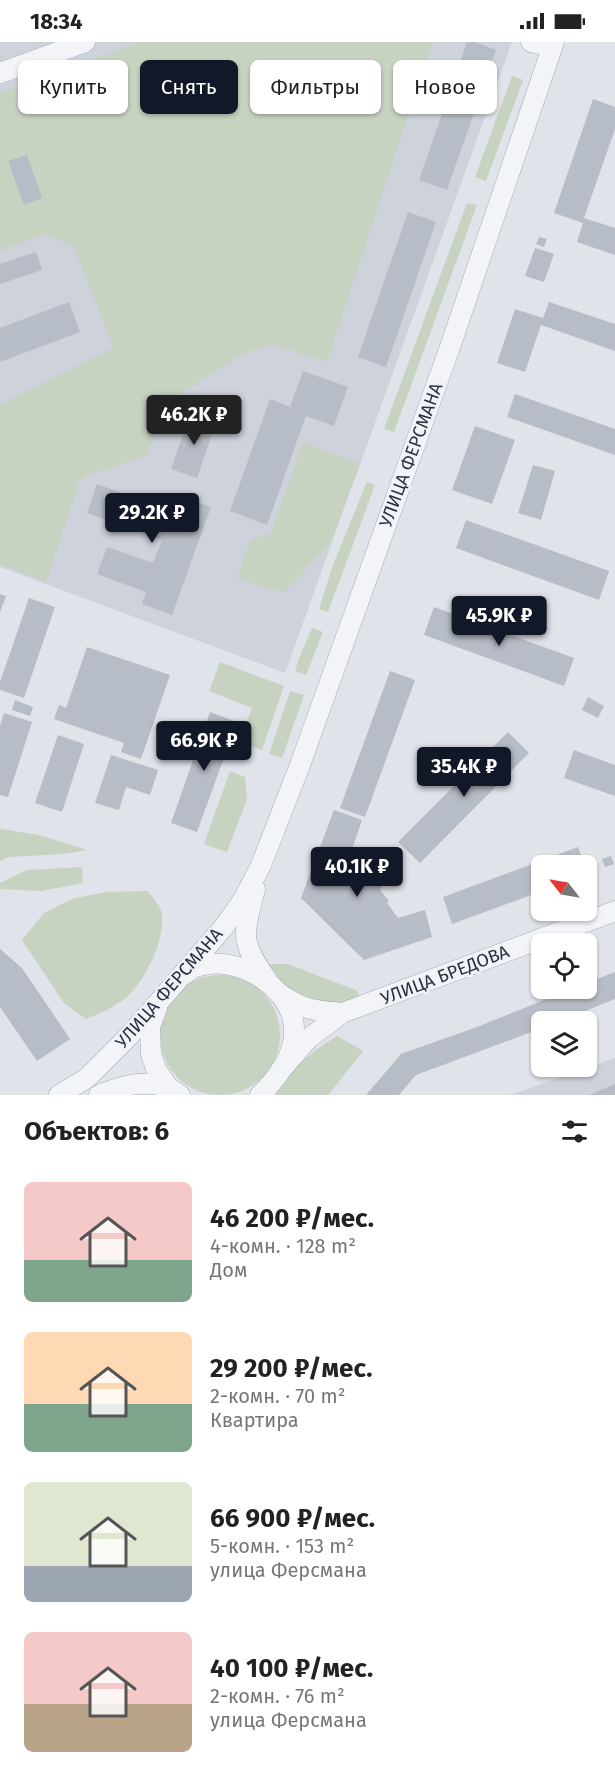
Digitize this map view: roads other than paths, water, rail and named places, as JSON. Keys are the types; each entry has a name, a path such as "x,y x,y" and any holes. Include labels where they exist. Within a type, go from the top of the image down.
{"street":[{"path":"0,72 85,42"},
{"path":"531,42 553,45"},
{"name":"УЛИЦА ФЕРСМАНА","path":"60,1095 87,1078 129,1036 223,928 243,900 261,865 300,765 442,369 553,45"},
{"name":"УЛИЦА ФЕРСМАНА","path":"261,865 249,912 246,940 255,962 287,1004 295,1030 292,1045 269,1086"},
{"name":"УЛИЦА БРЕДОВА","path":"342,1013 615,911"},
{"path":"174,1091 156,1070 151,1054 150,1027 156,1009 169,989 183,975 196,967 224,964 251,972 294,1004 311,1010 342,1013"},
{"path":"269,1086 308,1039 342,1013"},
{"path":"99,1095 125,1085 152,1083 174,1091"}]}
